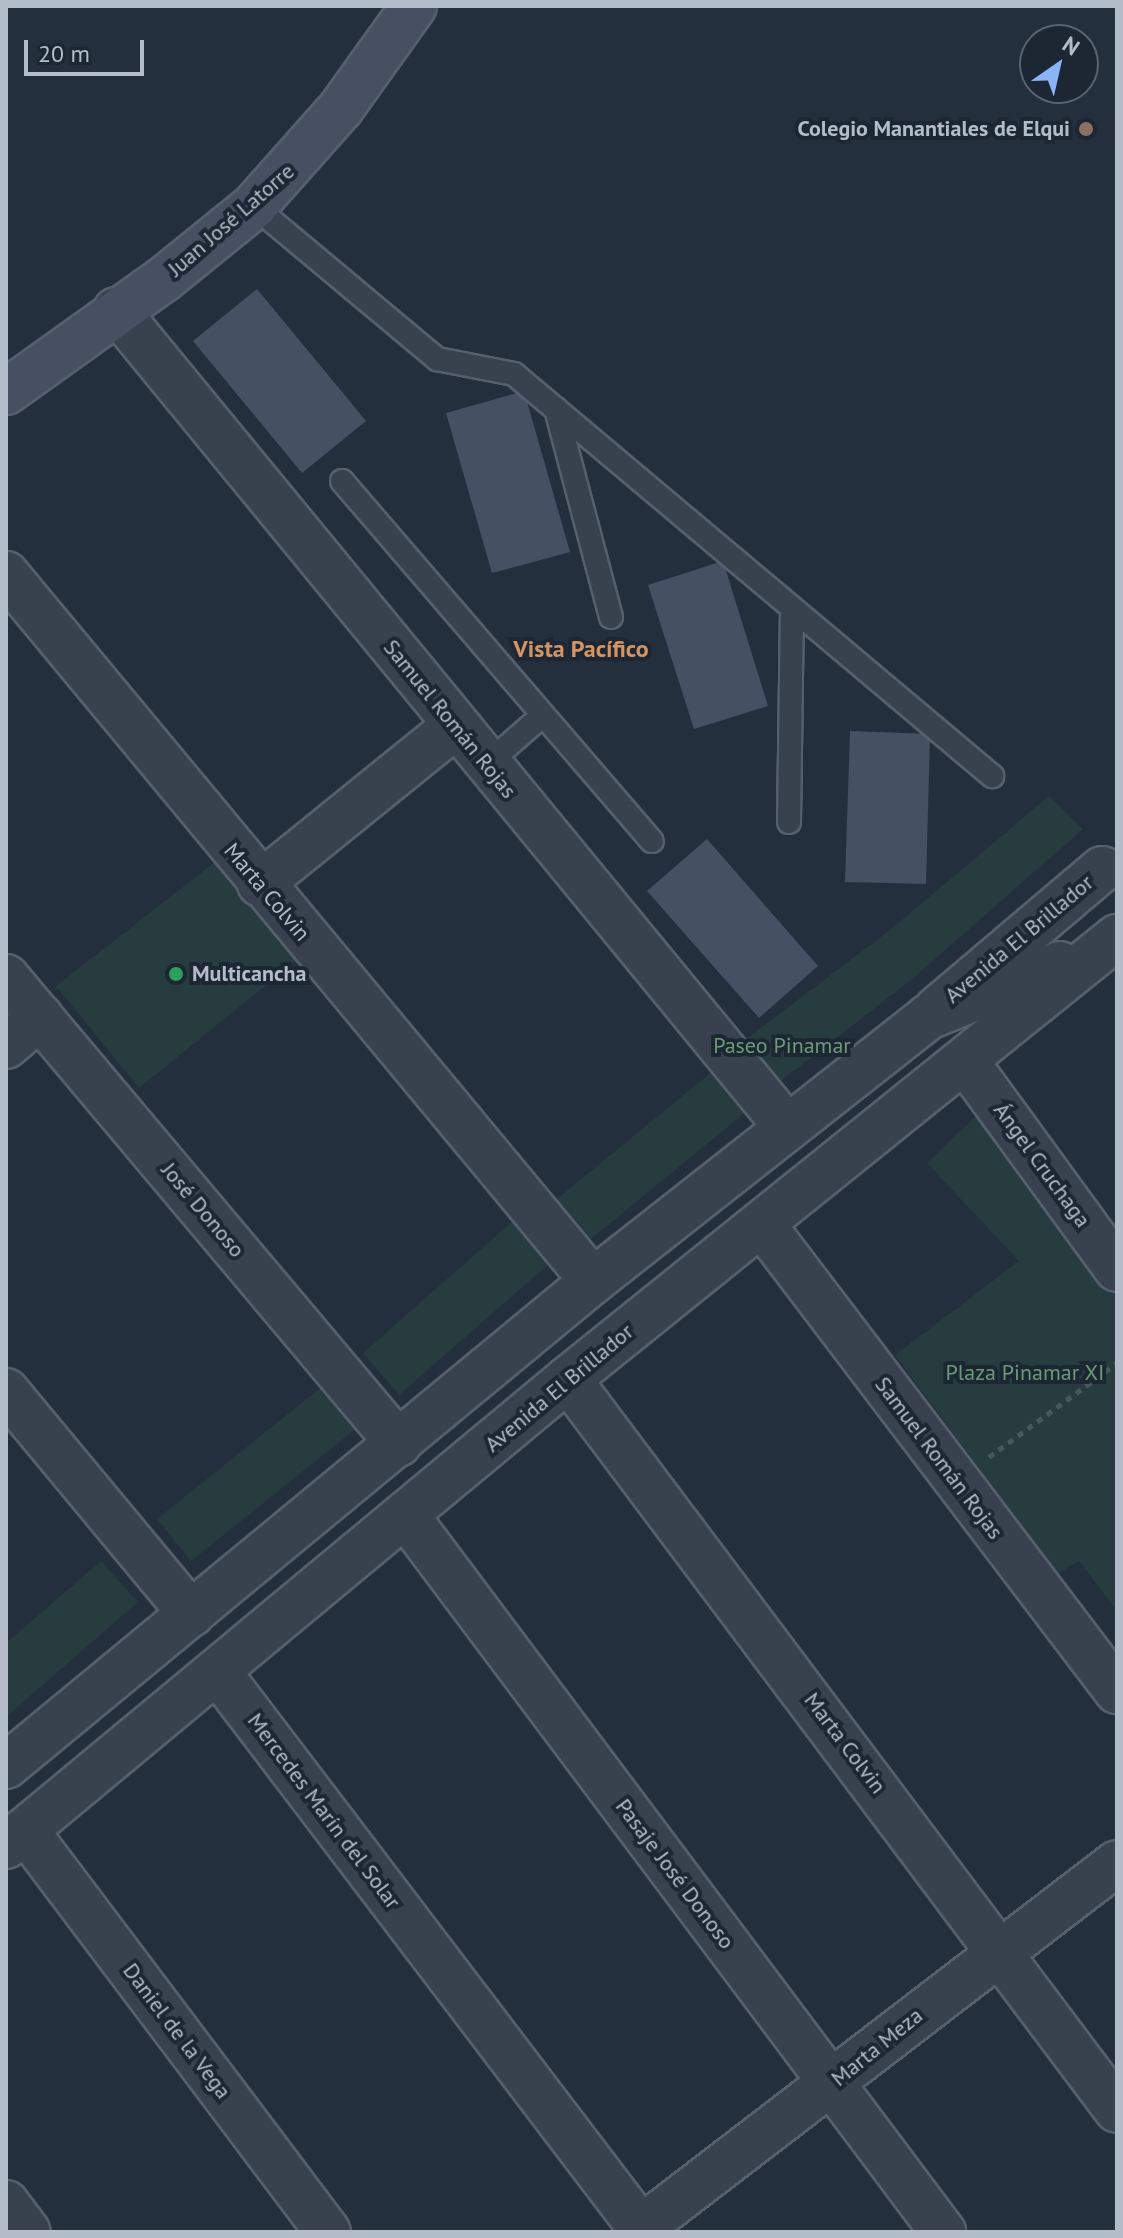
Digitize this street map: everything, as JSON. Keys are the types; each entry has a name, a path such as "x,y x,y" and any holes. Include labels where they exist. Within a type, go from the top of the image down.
{"main road":[{"name":"Juan José Latorre","path":"6,392 116,310 164,279 254,206 341,108 414,6"}],"street":[{"name":"Samuel Román Rojas","path":"116,310 787,1127"},
{"name":"Marta Colvin","path":"6,574 260,884 593,1281"},
{"path":"260,884 455,726"},
{"name":"Avenida El Brillador","path":"6,1766 593,1281 928,1017 1102,869"},
{"path":"928,1017 1112,941"},
{"name":"Avenida El Brillador","path":"16,1838 407,1517 568,1379 966,1062 1112,941"},
{"name":"José Donoso","path":"6,977 399,1444"},
{"path":"6,1046 40,1017"},
{"name":"Ángel Cruchaga","path":"966,1062 1117,1269"},
{"name":"Samuel Román Rojas","path":"762,1224 1117,1691"},
{"name":"Marta Colvin","path":"568,1379 1000,1948 1117,2110"},
{"name":"Mercedes Marín del Solar","path":"6,1391 191,1614 218,1672 641,2231"},
{"name":"Pasaje José Donoso","path":"407,1517 943,2232"},
{"name":"Daniel de la Vega","path":"16,1838 328,2232"},
{"name":"Marta Meza","path":"641,2231 1000,1948 1117,1863"},
{"path":"6,2203 28,2232"}],"lane":[{"path":"254,206 437,359 514,374 992,776"},
{"path":"556,409 611,617"},
{"path":"342,481 652,841"},
{"path":"789,822 792,608"},
{"path":"487,764 543,715"}],"path":[{"path":"956,1482 1117,1363"}],"green space":[{"name":"Paseo Pinamar","path":"1049,796 1083,829 911,980 773,1087 737,1046 890,930"},
{"name":"Multicancha","path":"215,862 296,961 139,1088 56,986"},
{"name":"Paseo Pinamar","path":"719,1066 752,1107 586,1243 552,1203"},
{"name":"Plaza Pinamar XI","path":"978,1114 1117,1297 1117,1611 1079,1561 1057,1574 895,1355 1019,1261 927,1163"},
{"path":"513,1221 550,1263 399,1395 363,1353"},
{"path":"333,1378 367,1420 191,1561 157,1519"},
{"path":"101,1561 138,1602 6,1717 6,1643"}],"building":[{"path":"257,289 366,421 302,473 193,341"},
{"path":"524,391 570,552 492,573 446,413"},
{"path":"723,561 768,706 694,729 648,585"},
{"path":"850,731 930,734 926,884 845,882"},
{"path":"707,839 818,966 759,1018 647,891"}],"place":[{"name":"Colegio Manantiales de Elqui","path":"1086,129"},
{"name":"Multicancha","path":"176,974"}],"district":[{"name":"Vista Pacífico","path":"581,649"}]}
